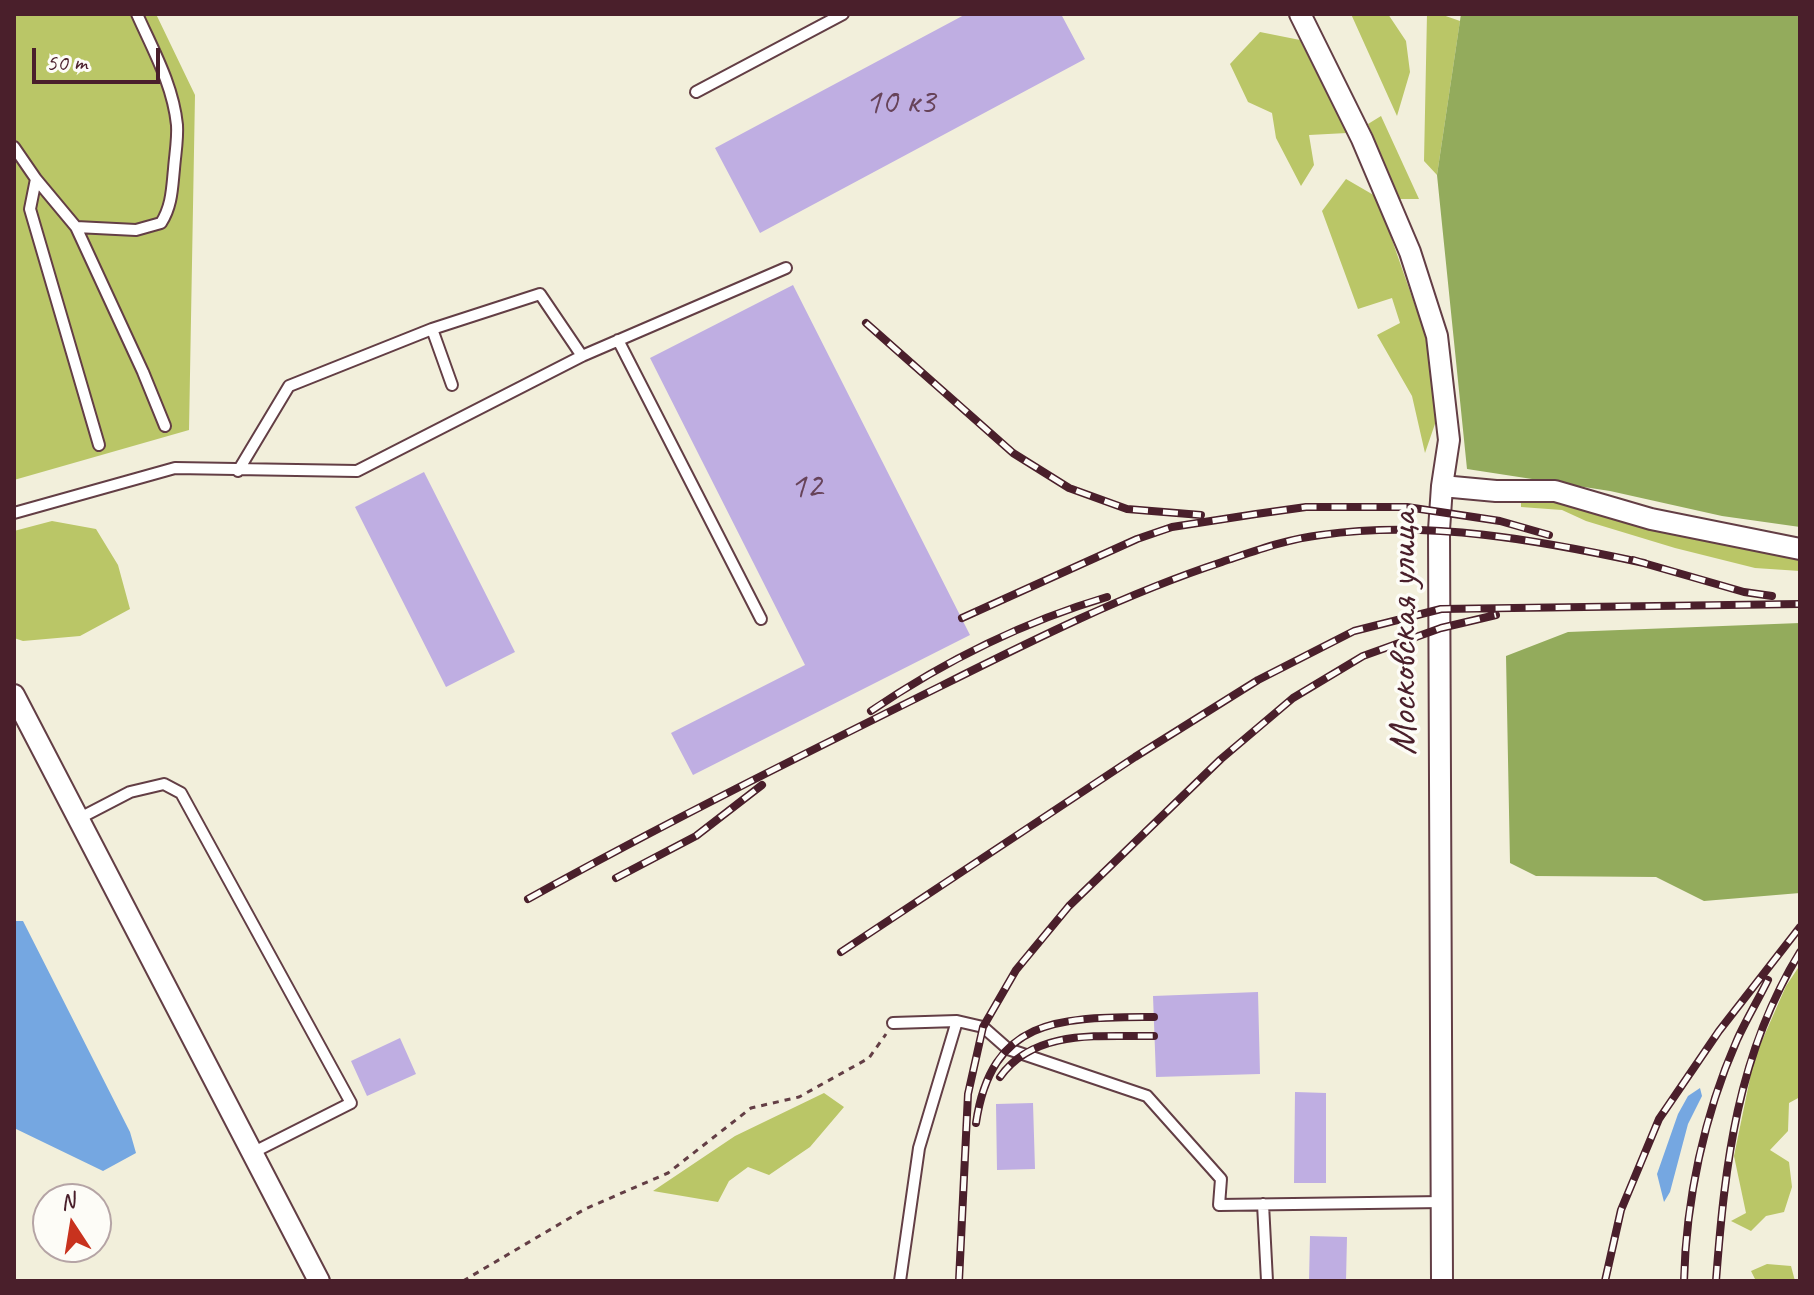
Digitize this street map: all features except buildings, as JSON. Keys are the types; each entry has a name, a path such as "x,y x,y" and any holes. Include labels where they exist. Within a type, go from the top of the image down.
{"street":[{"name":"Московская улица","path":"1300,14 1368,153 1410,252 1437,336 1449,440 1439,530 1442,1281"},
{"path":"1442,486 1496,491 1555,491 1651,519 1800,549"},
{"path":"14,695 319,1281"}],"lane":[{"path":"76,227 136,230 161,223 168,212 177,129 173,103 166,79 137,14"},
{"path":"696,92 843,14"},
{"path":"14,147 76,227 165,426"},
{"path":"36,179 30,209 99,445"},
{"path":"14,513 175,468 357,471 582,356 786,268"},
{"path":"238,471 289,386 432,329 540,294 582,356"},
{"path":"432,329 452,385"},
{"path":"618,340 761,619"},
{"path":"78,819 130,792 164,784 181,793 351,1103 252,1153"},
{"path":"893,1023 957,1021 983,1027 1008,1049 1147,1096 1221,1179 1219,1205 1443,1202"},
{"path":"900,1281 919,1148 957,1021"},
{"path":"1263,1204 1267,1281"}],"path":[{"path":"463,1281 585,1209 668,1173 751,1108 799,1097 869,1058 893,1023"}],"green space":[{"path":"14,14 156,14 195,95 189,430 14,480"},
{"path":"1351,14 1388,14 1406,41 1410,72 1397,116"},
{"path":"1427,14 1440,14 1460,21 1437,175 1424,161"},
{"path":"1461,14 1800,14 1800,527 1722,516 1610,491 1467,469 1437,175"},
{"path":"1260,32 1300,40 1347,133 1309,135 1314,165 1301,186 1276,138 1272,113 1248,102 1230,64"},
{"path":"1381,116 1419,199 1400,199 1368,124"},
{"path":"1346,179 1377,197 1433,357 1437,418 1425,453 1412,396 1377,335 1400,323 1392,298 1358,309 1322,211"},
{"path":"1521,496 1548,496 1800,556 1800,571 1755,568 1675,548 1586,521 1562,510 1521,507"},
{"path":"52,521 96,529 118,565 130,609 80,636 23,641 14,638 14,531"},
{"path":"1800,623 1800,893 1704,901 1656,877 1536,876 1510,863 1506,656 1568,632"},
{"path":"1800,965 1800,1097 1789,1103 1788,1131 1770,1150 1789,1162 1792,1187 1784,1212 1766,1216 1751,1231 1731,1221 1746,1213 1734,1156 1754,1059 1786,986"},
{"path":"824,1093 844,1107 810,1147 769,1175 748,1167 729,1181 718,1202 653,1191 735,1136"},
{"path":"1767,1264 1791,1266 1795,1281 1756,1281 1751,1271"}],"water":[{"path":"14,921 23,921 130,1132 136,1153 103,1171 14,1128"},
{"path":"1700,1088 1702,1096 1688,1124 1670,1192 1664,1202 1657,1174 1678,1114 1688,1096"}],"railway":[{"path":"866,323 1013,453 1069,488 1127,509 1201,515"},
{"path":"962,618 1137,539 1172,527 1256,514 1306,507 1407,507 1500,521 1549,535"},
{"path":"528,899 733,790 1045,635 1150,588 1271,546 1308,537 1362,531 1443,531 1524,540 1644,563"},
{"path":"1633,560 1744,592 1772,596"},
{"path":"871,711 926,676 984,645 1045,618 1107,597"},
{"path":"841,952 1135,757 1258,680 1354,631 1441,609 1800,604"},
{"path":"959,1281 968,1094 983,1027 1016,970 1069,906 1221,759 1293,698 1363,656 1441,628 1496,615"},
{"path":"616,878 696,836 762,785"},
{"path":"1605,1281 1621,1210 1659,1119 1719,1031 1800,927"},
{"path":"1716,1281 1730,1152 1748,1070 1779,991 1800,952"},
{"path":"1684,1281 1688,1220 1706,1128 1737,1040 1768,980"},
{"path":"976,1123 985,1087 998,1061 1016,1042 1038,1030 1063,1022 1154,1017"},
{"path":"1000,1077 1014,1061 1050,1043 1091,1036 1154,1036"}]}
